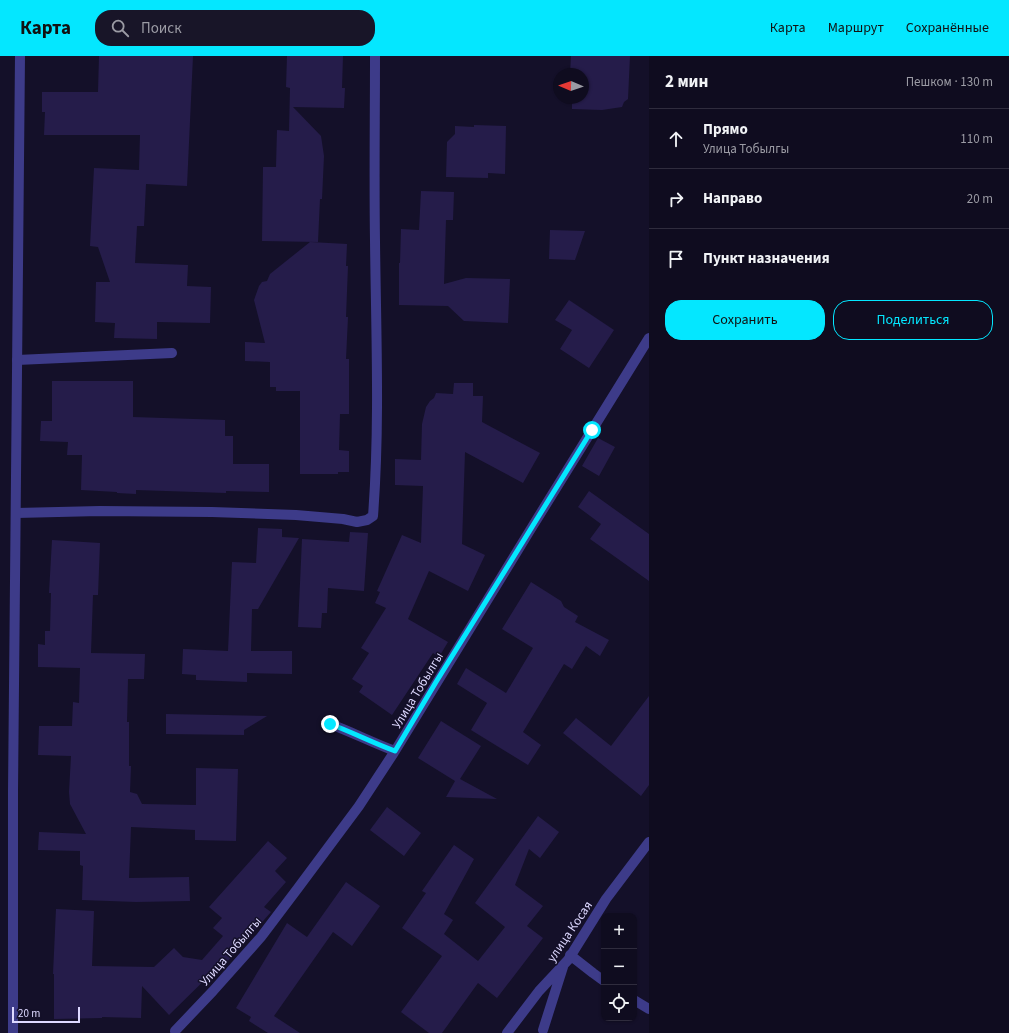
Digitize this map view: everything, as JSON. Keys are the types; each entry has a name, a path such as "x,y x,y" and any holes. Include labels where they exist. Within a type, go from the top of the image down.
{"street":[{"path":"13,1033 13,791 20,56"},
{"path":"16,513 100,511 219,512 296,515 343,519 357,522 367,520 373,516 376,458 377,380 375,56"},
{"name":"Улица Тобылгы","path":"175,1031 261,937 359,806 395,751 528,532 649,338"},
{"path":"17,360 172,353"},
{"path":"330,724 395,751"},
{"name":"улица Косая","path":"508,1033 539,991 567,959 606,898 649,842"},
{"path":"544,1030 567,959 601,979"},
{"path":"637,1002 649,1009"}],"building":[{"path":"99,56 193,56 187,186 146,184 144,226 137,226 135,263 188,265 187,286 211,287 210,323 157,322 157,339 114,338 115,323 95,322 96,282 110,282 98,247 90,246 94,168 139,170 140,135 44,135 45,112 42,112 42,92 98,92"},
{"path":"287,56 343,56 342,88 345,88 344,108 293,107 321,136 324,156 318,242 262,241 263,167 276,167 277,130 289,131 290,88 286,87"},
{"path":"571,56 630,56 628,99 624,102 622,107 602,110 572,109 572,104 589,104 589,68 570,68"},
{"path":"474,125 506,126 505,174 488,173 488,178 446,177 447,142 455,134 455,126 474,127"},
{"path":"421,191 454,192 453,220 446,220 444,284 466,278 510,279 508,323 464,321 448,306 399,305 401,229 419,230"},
{"path":"550,230 585,231 575,260 549,259"},
{"path":"310,242 347,244 346,266 348,266 346,317 348,317 346,359 349,359 349,414 340,414 339,450 349,451 349,472 338,472 338,474 300,474 300,391 276,391 276,387 270,387 270,362 245,361 245,342 265,343 254,300 259,286 262,282 267,281 270,274"},
{"path":"569,300 614,330 589,368 560,349 572,330 555,320"},
{"path":"52,381 133,381 133,417 225,420 225,436 233,436 233,464 269,464 269,492 226,491 226,493 136,490 136,494 81,490 82,455 67,455 68,442 40,441 41,421 52,421"},
{"path":"454,383 473,383 473,396 483,396 482,422 540,453 523,483 465,452 462,544 485,555 468,591 429,571 408,619 448,642 439,657 433,653 392,715 359,692 363,686 352,679 369,653 361,648 386,608 375,603 380,592 377,591 402,535 421,543 423,486 395,485 395,459 421,460 422,424 426,407 434,398 436,393 453,394"},
{"path":"598,438 615,447 599,476 582,466"},
{"path":"589,491 649,534 649,581 590,539 601,524 578,507"},
{"path":"258,528 282,529 282,537 299,538 258,609 252,609 251,651 292,651 292,674 247,673 247,682 196,680 196,675 182,674 183,649 228,651 232,562 256,563"},
{"path":"350,532 368,533 364,591 328,588 327,613 322,613 321,628 298,627 302,539 349,542"},
{"path":"52,540 100,543 98,595 93,595 91,653 145,654 144,679 128,679 127,722 129,722 129,766 131,766 130,792 137,794 142,804 196,805 196,768 238,769 236,841 195,840 195,830 131,827 129,878 189,877 190,901 136,902 82,900 83,866 80,865 80,851 38,850 39,832 86,834 70,804 69,792 71,756 38,755 39,726 72,726 73,702 79,703 80,668 38,667 38,644 45,645 45,631 50,631 51,593 49,593"},
{"path":"531,582 561,601 564,607 578,616 575,622 609,640 600,656 586,646 572,669 564,664 523,732 541,745 528,765 471,730 487,703 457,684 466,668 506,693 533,648 502,629"},
{"path":"649,696 649,785 641,796 563,733 576,718 611,746"},
{"path":"166,714 267,716 244,730 244,735 166,734"},
{"path":"441,721 481,746 460,779 497,799 446,797 455,781 418,758"},
{"path":"387,807 421,833 404,856 370,830"},
{"path":"538,816 559,832 540,858 529,849 515,885 543,906 527,926 543,938 497,998 478,983 442,1033 429,1033 401,1012 442,956 402,928 426,893 422,891 454,845 474,859 444,914 453,920 444,934 478,961 505,927 475,903"},
{"path":"268,841 287,858 275,871 286,882 264,907 271,912 227,962 225,960 169,1015 142,986 141,1018 102,1017 54,1019 53,974 56,909 94,911 92,966 154,967 174,948 183,957 202,960 223,936 213,928 222,918 209,907"},
{"path":"346,882 380,906 352,946 333,932 274,1016 300,1033 268,1033 249,1021 251,1017 236,1008 287,923 307,937"}],"route":[{"path":"330,724 395,751 592,430"}]}
